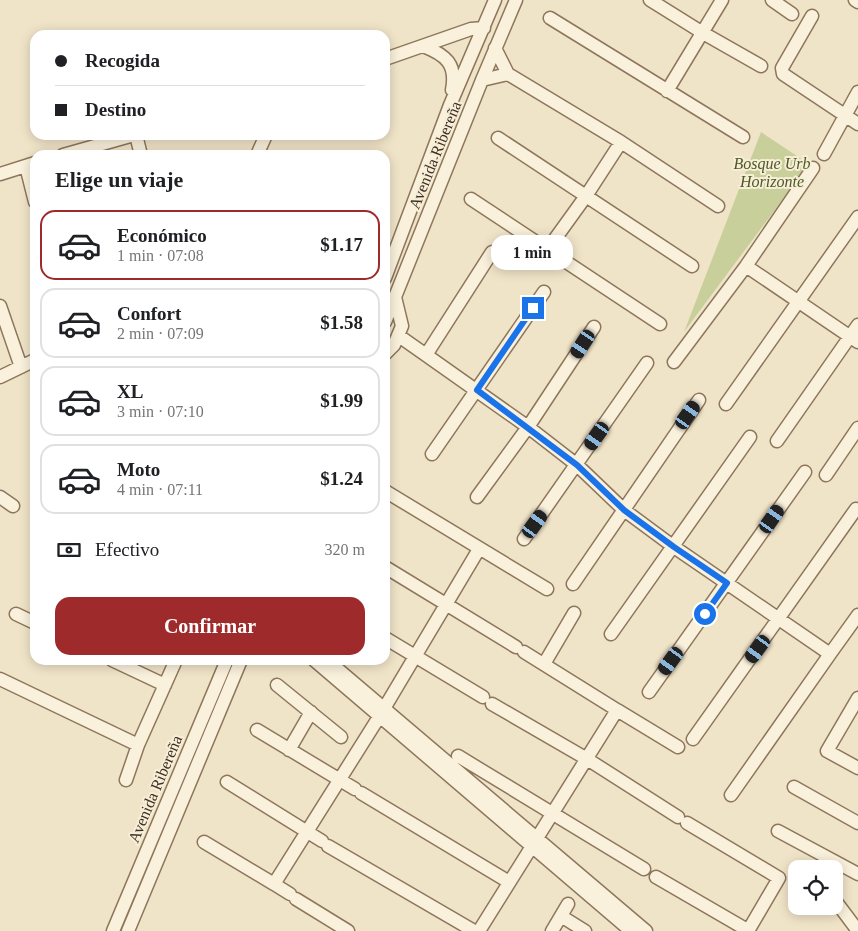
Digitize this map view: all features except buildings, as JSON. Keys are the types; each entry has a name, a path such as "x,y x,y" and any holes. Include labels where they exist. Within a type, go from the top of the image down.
{"street":[{"name":"Avenida Ribereña","path":"390,261 450,105 496,0"},
{"name":"Avenida Ribereña","path":"390,310 516,0"},
{"path":"650,0 703,34 761,66"},
{"path":"666,91 703,34 722,0"},
{"path":"772,0 792,14"},
{"path":"812,16 782,68 783,74 858,124"},
{"path":"550,18 743,137"},
{"path":"390,57 471,29 484,28"},
{"path":"423,46 444,57 452,67 455,78 450,105"},
{"path":"495,48 508,74 621,142 718,206"},
{"path":"482,80 508,74"},
{"path":"824,154 858,92"},
{"path":"498,138 692,266"},
{"path":"91,150 120,140"},
{"path":"547,250 586,196 621,142"},
{"path":"0,174 30,165"},
{"path":"674,362 746,266 813,168"},
{"path":"471,199 660,324"},
{"path":"726,404 858,217"},
{"path":"426,354 492,252"},
{"path":"746,266 854,340"},
{"path":"432,454 544,292"},
{"path":"390,349 394,345 402,326 395,297"},
{"path":"0,306 21,367"},
{"path":"777,441 854,340 858,325"},
{"path":"477,496 528,427 594,327"},
{"path":"398,336 528,427 577,465 624,510 674,547 830,654"},
{"path":"0,378 30,362"},
{"path":"524,539 647,363"},
{"path":"573,584 699,400"},
{"path":"826,475 858,428"},
{"path":"611,634 750,437"},
{"path":"649,692 805,472"},
{"path":"390,494 547,589"},
{"path":"0,497 13,506"},
{"path":"693,739 856,510"},
{"path":"274,884 382,712 479,548"},
{"path":"390,569 678,747"},
{"path":"544,664 574,612"},
{"path":"16,614 30,621"},
{"path":"731,795 858,615"},
{"path":"390,641 587,759 682,820 779,878 748,931 656,877"},
{"path":"123,665 165,685"},
{"path":"126,780 138,745 174,665"},
{"name":"Avenida Ribereña","path":"128,931 239,665"},
{"path":"321,665 382,712"},
{"path":"332,665 382,712 534,842 631,931"},
{"name":"Avenida Ribereña","path":"113,931 220,666"},
{"path":"0,679 138,745"},
{"path":"277,685 342,736"},
{"path":"858,698 854,712 827,751 858,768"},
{"path":"479,931 616,710"},
{"path":"290,750 311,712"},
{"path":"257,730 509,882"},
{"path":"458,756 644,869"},
{"path":"227,782 325,843 474,931"},
{"path":"794,788 858,824"},
{"path":"778,831 858,874"},
{"path":"204,842 348,931"},
{"path":"534,842 646,931"},
{"path":"552,931 568,904"},
{"path":"843,911 858,931"},
{"path":"561,916 585,931"}],"green space":[{"name":"Bosque Urb Horizonte","path":"761,132 809,164 684,332"}],"route":[{"path":"533,308 477,390 577,465 624,510 727,583 705,614"}]}
